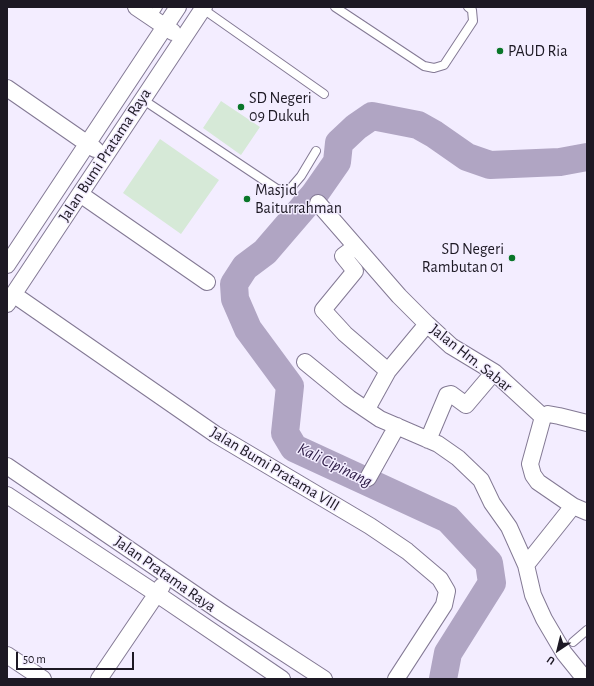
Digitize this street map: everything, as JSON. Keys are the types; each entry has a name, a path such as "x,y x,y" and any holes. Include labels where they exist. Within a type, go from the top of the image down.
{"street":[{"path":"136,7 154,12 165,27 182,39"},
{"name":"Jalan Bumi Pratama Raya","path":"7,265 13,244 86,143 178,7"},
{"name":"Jalan Bumi Pratama Raya","path":"10,299 80,194 104,155 203,8"},
{"path":"7,88 104,155"},
{"path":"80,194 208,282"},
{"name":"Jalan Hm. Sabar","path":"318,203 355,247 426,324 451,346 494,372 543,417"},
{"path":"13,244 36,260"},
{"path":"355,247 343,256 355,271 323,310 346,334 388,371"},
{"name":"Jalan Bumi Pratama VIII","path":"10,299 215,434 370,526 407,551 440,579 447,591 444,605 396,679"},
{"path":"367,409 388,371 426,324"},
{"path":"305,362 349,398 380,419 428,440 458,458 481,480 492,503 509,527 526,565 533,595 544,619 564,653 585,679"},
{"path":"428,440 447,395 451,394 466,405 494,372"},
{"path":"526,565 580,509 538,482 531,470 530,464 543,417 548,414 587,424"},
{"path":"368,478 397,426"},
{"name":"Jalan Pratama Raya","path":"7,466 221,612 324,679"},
{"name":"Jalan Pratama Raya","path":"7,495 282,679"},
{"path":"99,679 169,576"},
{"path":"7,655 43,679"}],"lane":[{"path":"335,7 424,66 434,68 444,65 473,21 472,10 468,7"},
{"path":"203,8 324,94"},
{"path":"142,99 277,189 289,190 302,176 316,151"},
{"path":"573,642 587,630"}],"green space":[{"path":"221,101 260,127 241,155 203,128"},
{"path":"160,139 219,180 181,234 123,193"}],"waterway":[{"name":"Kali Cipinang","path":"443,679 448,653 492,583 489,563 448,519 294,448 285,433 290,386 248,329 235,299 234,284 245,267 265,252 314,195 337,162 339,143 356,127 372,116 418,125 434,134 467,157 490,165 560,162 587,157"}],"place":[{"name":"PAUD Ria","path":"500,51"},
{"name":"SD Negeri 09 Dukuh","path":"241,107"},
{"name":"Masjid Baiturrahman","path":"247,199"},
{"name":"SD Negeri Rambutan 01","path":"512,258"}]}
